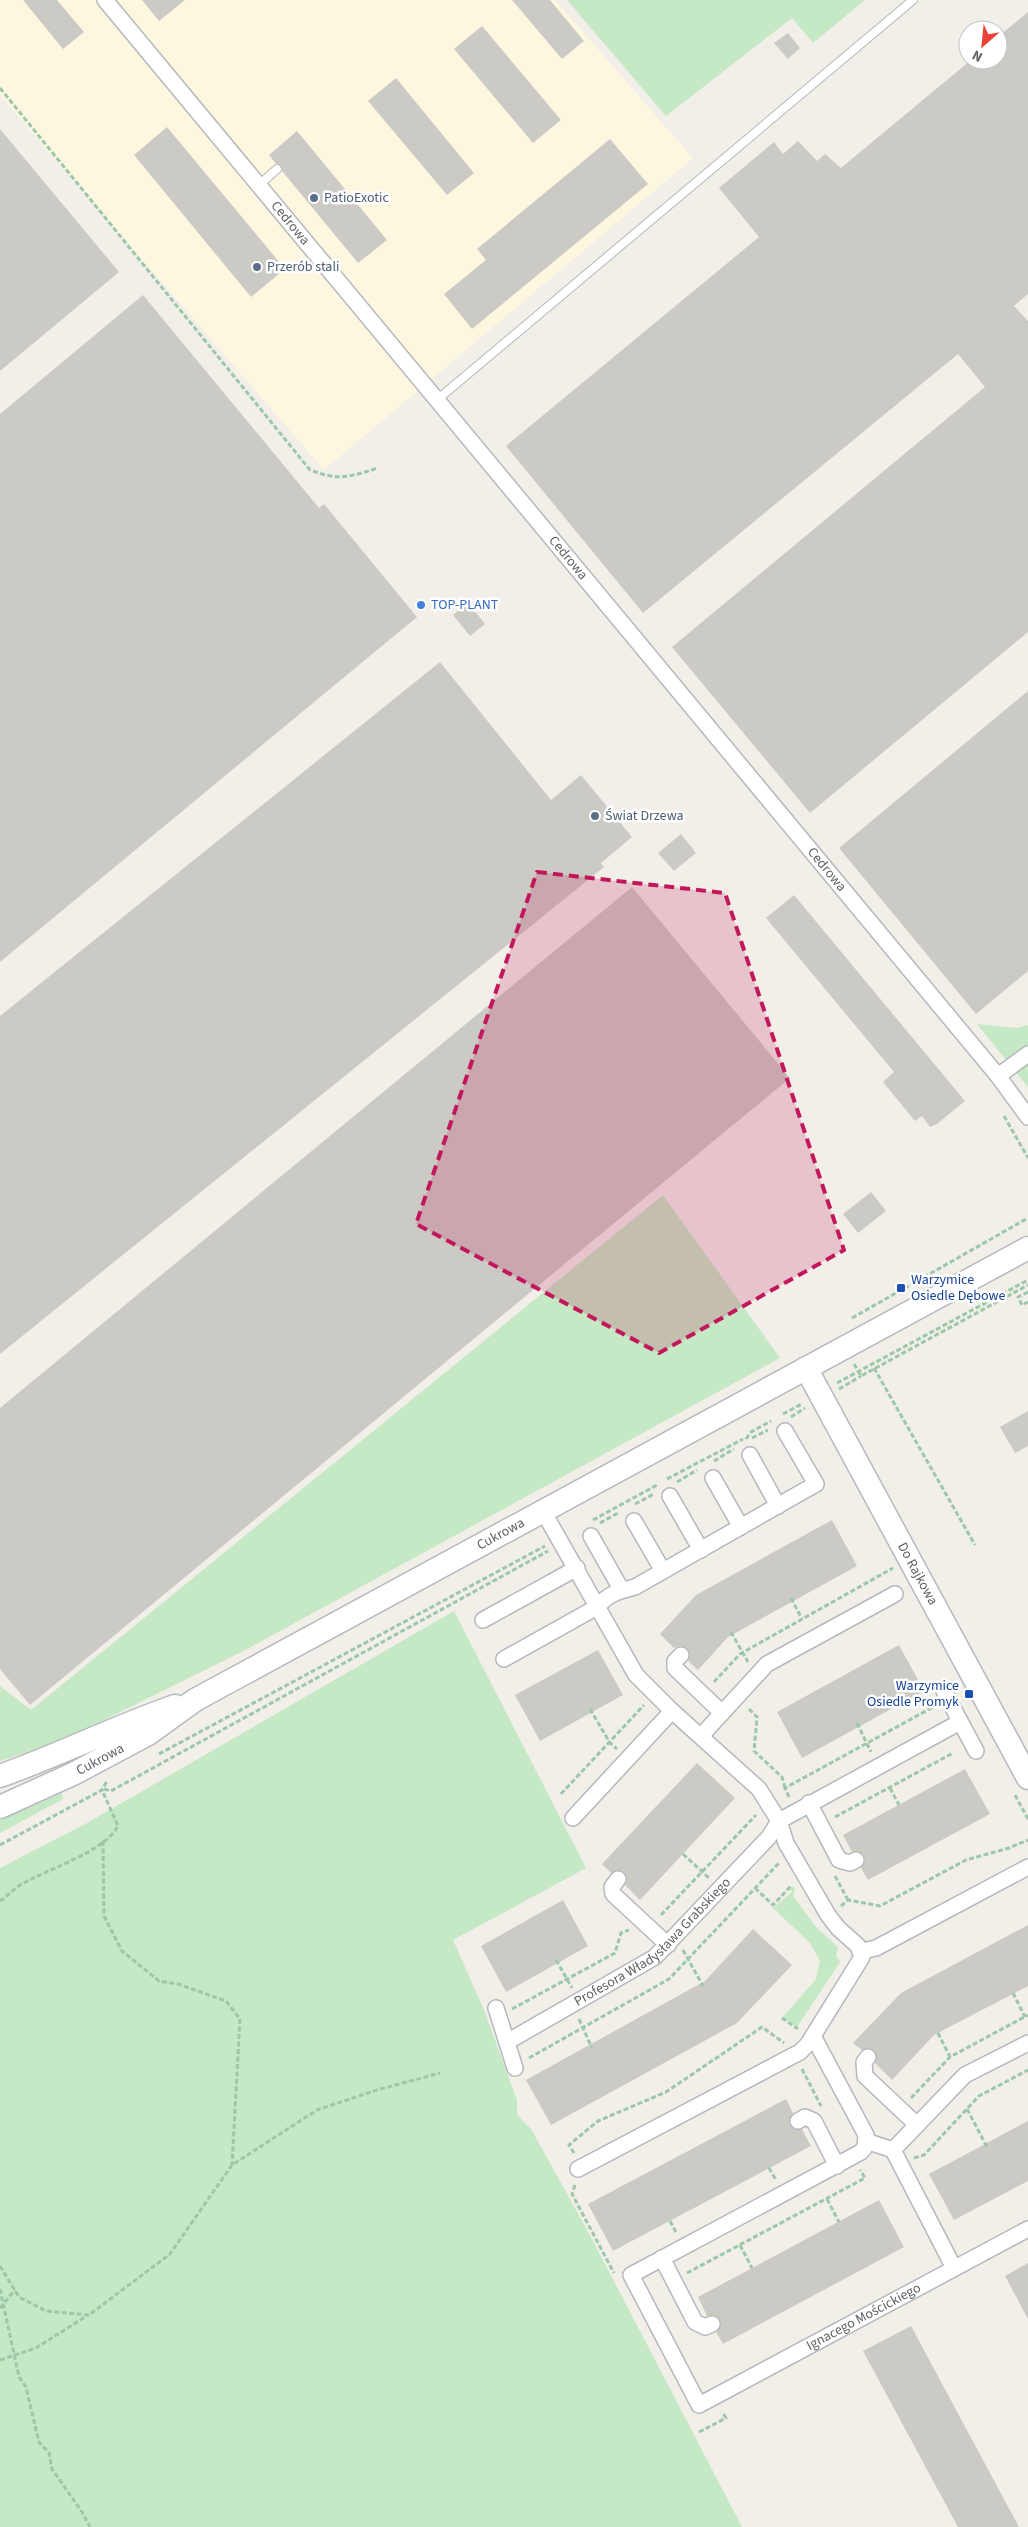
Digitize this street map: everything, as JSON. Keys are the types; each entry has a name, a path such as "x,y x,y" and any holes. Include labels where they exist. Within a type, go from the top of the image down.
{"street":[{"name":"Cedrowa","path":"105,0 998,1076 1028,1117"},
{"path":"998,1076 1028,1054"},
{"name":"Cukrowa","path":"0,1807 75,1773 148,1734 195,1700 1028,1248"},
{"name":"Do Rajkowa","path":"806,1368 1028,1778"},
{"path":"504,1659 597,1607 604,1598 621,1589 635,1587 663,1572 816,1484 780,1426"},
{"path":"750,1456 778,1506"},
{"path":"710,1471 741,1527"},
{"path":"666,1491 701,1550"},
{"path":"543,1511 636,1674 669,1714 700,1736 759,1789 779,1821 786,1843 829,1917 862,1951"},
{"path":"632,1514 663,1572"},
{"path":"594,1531 621,1589"},
{"path":"483,1620 577,1568"},
{"path":"700,1736 767,1664 895,1594"},
{"path":"681,1654 675,1661 675,1668 722,1712"},
{"path":"944,1691 976,1751"},
{"name":"Cukrowa","path":"0,1776 46,1760 147,1716 195,1700"},
{"path":"573,1818 669,1714"},
{"name":"Profesora Władysława Grabskiego","path":"506,2042 650,1962 769,1837 779,1821 960,1722"},
{"path":"814,1801 839,1860 850,1863 856,1860"},
{"path":"862,1951 876,1948 1028,1867"},
{"path":"618,1879 612,1887 613,1894 673,1940"},
{"path":"580,2168 804,2049 809,2030 860,1962 862,1951"},
{"path":"497,2012 515,2068"},
{"path":"712,2324 705,2327 695,2322 662,2258 854,2157 861,2152 866,2141 866,2135 809,2030"},
{"path":"896,2156 917,2125 965,2075 1028,2043"},
{"path":"868,2057 864,2062 865,2076 917,2125"},
{"path":"798,2121 805,2118 814,2121 837,2166"},
{"path":"866,2141 896,2156 954,2268"},
{"name":"Ignacego Mościckiego","path":"662,2258 631,2275 699,2405 1028,2229"}],"lane":[{"path":"438,399 913,0"},
{"path":"258,186 277,169"}],"path":[{"path":"0,88 310,470 330,478 349,477 378,468"},
{"path":"0,1845 103,1790 111,1791 740,1439 754,1438 780,1426 822,1395 1028,1280"},
{"path":"1028,1292 1018,1298 1022,1305 1028,1302"},
{"path":"874,1368 975,1544"},
{"path":"710,1471 741,1445 751,1432 861,1376"},
{"path":"632,1514 699,1470"},
{"path":"594,1531 622,1511"},
{"path":"158,1754 561,1540"},
{"path":"791,1598 804,1619 894,1567"},
{"path":"731,1632 742,1653"},
{"path":"735,1697 757,1717 754,1751 782,1777 785,1790 769,1804"},
{"path":"561,1794 648,1701 669,1714"},
{"path":"590,1709 610,1743 628,1759"},
{"path":"857,1723 879,1766"},
{"path":"814,1801 831,1820 953,1753"},
{"path":"0,1901 20,1885 81,1856 114,1833 118,1826 103,1790 106,1782 114,1777"},
{"path":"890,1788 899,1805"},
{"path":"703,1986 687,1953 673,1940 659,1917 758,1812 769,1837"},
{"path":"829,1917 848,1900 880,1906 966,1860 1009,1848 1028,1840"},
{"path":"103,1841 104,1916 122,1951 159,1981 178,1984 226,2001 240,2019 232,2165"},
{"path":"683,1854 720,1889"},
{"path":"755,1888 773,1905 795,1881 800,1889"},
{"path":"497,2012 567,1979 615,1953 621,1934 635,1927"},
{"path":"556,1960 567,1979 592,2048"},
{"path":"1013,1994 1025,2017"},
{"path":"782,2018 799,2031 809,2030"},
{"path":"580,2168 569,2145 598,2121 666,2092 762,2027 789,2046"},
{"path":"938,2033 950,2057"},
{"path":"896,2156 924,2155 979,2096 1028,2070"},
{"path":"0,2360 36,2348 89,2315 170,2254 232,2165 317,2110 377,2090 440,2073"},
{"path":"967,2109 987,2147"},
{"path":"674,2280 865,2178 854,2157"},
{"path":"827,2199 838,2222"},
{"path":"740,2245 752,2268"},
{"path":"0,2266 19,2297 46,2311 89,2315"},
{"path":"0,2289 13,2356 19,2377 26,2387 39,2442 49,2453 52,2469 82,2512 90,2527"},
{"path":"0,2308 15,2290"}],"highlighted area":[{"path":"537,872 725,893 844,1250 659,1353 416,1224"}],"shaded area":[{"path":"0,0 555,0 693,158 324,470 0,95"}],"green space":[{"path":"567,0 865,0 813,43 792,18 666,116"},
{"path":"977,1024 1017,1028 1028,1025 1028,1087"},
{"path":"663,1195 780,1358 249,1648 60,1742 0,1761 0,1686 31,1710"},
{"path":"454,1611 586,1868 453,1940 484,2010 517,2100 517,2115 531,2129 591,2237 742,2527 0,2527 0,1868 87,1823"},
{"path":"62,1793 63,1799 0,1833 0,1820"},
{"path":"793,1886 795,1890 793,1896 816,1927 838,1947 836,1956 840,1962 797,2027 783,2017 816,1979 820,1961 810,1943 773,1908 792,1892 790,1890"}],"building":[{"path":"23,0 57,0 84,32 63,49"},
{"path":"142,0 185,0 159,21"},
{"path":"512,0 550,0 584,41 562,59"},
{"path":"1028,12 1028,294 1014,306 1028,321 1028,632 810,813 672,647 985,387 958,354 643,613 506,446 759,237 719,188 774,142 783,154 798,141 817,161 825,154 841,168 959,70 1008,70 1008,29"},
{"path":"482,26 561,120 533,143 454,49"},
{"path":"788,33 800,48 788,59 774,43"},
{"path":"396,78 474,173 447,195 368,101"},
{"path":"167,127 285,269 251,297 134,155"},
{"path":"0,129 119,272 0,371"},
{"path":"297,131 387,240 358,263 282,171 281,166 276,164 269,155"},
{"path":"610,139 648,184 472,329 444,294 486,260 477,249"},
{"path":"143,295 319,508 324,504 417,617 0,962 0,414"},
{"path":"468,603 485,624 470,636 453,615"},
{"path":"440,662 551,800 581,775 632,837 601,863 604,867 0,1354 0,1016"},
{"path":"1028,691 1028,971 976,1014 839,848"},
{"path":"681,834 696,853 674,871 658,853"},
{"path":"632,887 790,1078 30,1705 0,1669 0,1408"},
{"path":"794,895 965,1101 937,1124 930,1127 922,1116 915,1121 883,1082 894,1072 766,918"},
{"path":"871,1192 886,1211 858,1233 843,1214"},
{"path":"1028,1411 1028,1446 1015,1453 1000,1427"},
{"path":"832,1520 857,1566 728,1637 698,1670 688,1661 690,1653 687,1648 679,1646 674,1648 660,1634 696,1595"},
{"path":"899,1645 924,1691 802,1758 777,1712"},
{"path":"598,1650 623,1695 540,1741 515,1695"},
{"path":"697,1763 735,1798 640,1900 625,1885 627,1880 624,1872 619,1870 611,1873 602,1864"},
{"path":"965,1769 990,1814 868,1880 861,1868 865,1861 864,1855 857,1851 852,1852 843,1835"},
{"path":"563,1900 588,1946 506,1992 481,1946"},
{"path":"1028,1925 1028,1986 934,2035 892,2080 875,2063 877,2058 874,2050 869,2048 862,2050 853,2043 901,1993"},
{"path":"753,1929 792,1965 737,2023 551,2125 526,2080 705,1981"},
{"path":"786,2099 793,2113 790,2117 790,2125 794,2129 802,2129 811,2146 613,2251 588,2204"},
{"path":"1028,2121 1028,2181 954,2220 929,2174"},
{"path":"879,2200 904,2247 723,2344 716,2332 721,2326 720,2320 714,2315 707,2316 698,2297"},
{"path":"1028,2263 1028,2319 1005,2276"},
{"path":"911,2326 1019,2527 958,2527 863,2351"}],"place":[{"name":"PatioExotic","path":"314,198"},
{"name":"Przerób stali","path":"257,267"},
{"name":"TOP-PLANT","path":"421,605"},
{"name":"Świat Drzewa","path":"595,816"},
{"name":"Warzymice Osiedle Dębowe","path":"901,1288"},
{"name":"Warzymice Osiedle Promyk","path":"969,1694"}]}
